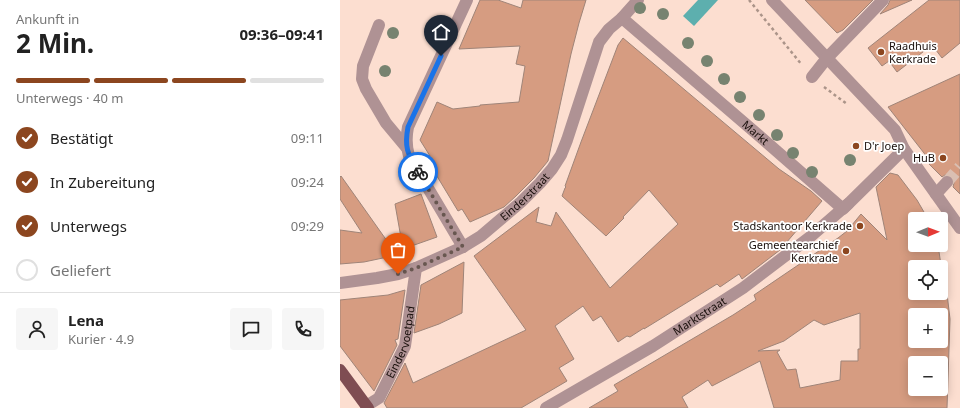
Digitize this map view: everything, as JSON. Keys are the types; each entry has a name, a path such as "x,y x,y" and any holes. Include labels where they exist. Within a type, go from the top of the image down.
{"main road":[{"path":"340,370 367,407"}],"street":[{"path":"463,247 409,156 406,147 406,136 408,127 467,0"},
{"path":"622,18 638,0"},
{"path":"772,0 895,130 904,149 960,228"},
{"path":"812,77 827,58 883,0"},
{"name":"Markt","path":"622,18 843,209"},
{"name":"Einderstraat","path":"340,283 398,274 416,268 463,247 481,236 520,202 540,183 561,155 598,42 609,29 622,18"},
{"path":"379,25 363,66 362,79 366,89 386,123 406,147"},
{"path":"843,209 904,149"},
{"path":"936,194 947,182"},
{"name":"Marktstraat","path":"554,406 653,346 743,288 810,237 843,209"},
{"name":"Eindervoetpad","path":"367,407 379,398 405,346 416,268"}],"path":[{"path":"750,0 812,77"}],"water":[{"path":"698,0 718,0 694,26 683,16"}],"building":[{"path":"480,0 498,0 521,8 523,0 586,0 571,54 548,161 534,178 504,207 470,222 462,209 458,211 426,158 430,156 420,140 437,102 453,109 519,102 525,66 516,64 520,46 459,49"},
{"path":"805,0 873,0 843,30 837,33"},
{"path":"890,0 912,0 880,14 888,5"},
{"path":"929,0 960,0 960,43 942,58 932,45 897,72 889,61 882,66 868,48"},
{"path":"623,38 779,169 811,191 822,201 780,250 742,279 739,274 720,287 717,284 630,337 627,336 618,342 601,316 593,321 583,306 555,326 574,359 559,368 567,381 521,408 387,408 384,403 405,363 413,383 526,330 474,256 539,207 536,222 551,226 556,212 610,288 678,224 649,190 606,236 562,196 618,45"},
{"path":"960,74 960,194 953,187 954,179 948,175 942,177 929,164 931,162 888,107"},
{"path":"890,173 898,175 917,200 924,212 908,212 908,252 939,252 940,260 908,260 908,300 948,300 950,319 948,378 948,356 908,356 908,396 947,396 947,408 774,408 760,361 712,386 708,380 682,397 688,408 589,408 618,391 614,385 756,300 754,295 838,238 847,231 861,214 887,240 876,187","holes":["860,313 860,349 858,349 858,361 841,361 840,380 800,388 796,369 787,370 777,352 780,350 758,351 784,341 814,320 824,325"]},
{"path":"341,176 397,255 364,262 340,264 340,230 362,233 340,199"},
{"path":"421,194 437,237 403,249 395,204"},
{"path":"464,262 462,313 439,324 414,333 421,285"},
{"path":"405,290 398,339 395,340 397,345 374,391 340,346 340,300 388,295"}],"tunnel":[{"path":"947,182 960,167"}],"way so far":[{"path":"398,274 416,268 463,247 418,172"}],"place":[{"name":"Raadhuis Kerkrade","path":"881,52"},
{"name":"D'r Joep","path":"856,146"},
{"name":"HuB","path":"943,158"},
{"name":"Stadskantoor Kerkrade","path":"860,226"},
{"name":"Gemeentearchief Kerkrade","path":"846,251"}],"route":[{"path":"418,172 409,156 406,147 406,136 408,127 441,56"}]}
